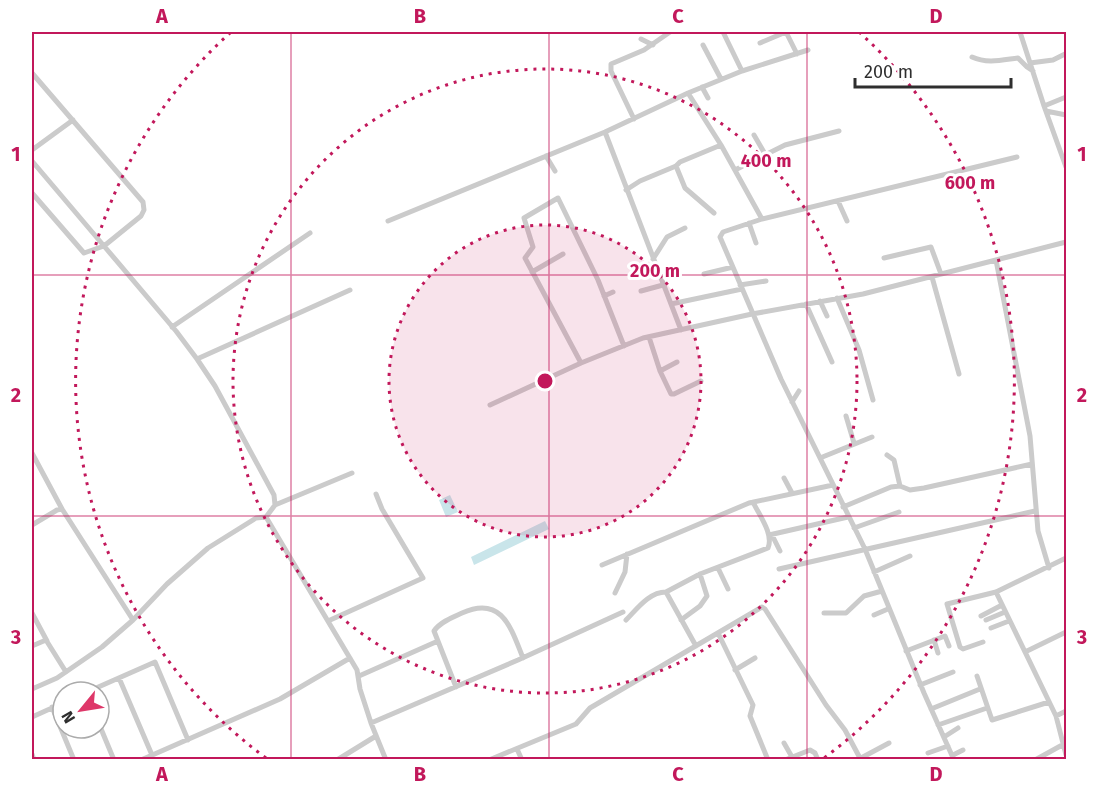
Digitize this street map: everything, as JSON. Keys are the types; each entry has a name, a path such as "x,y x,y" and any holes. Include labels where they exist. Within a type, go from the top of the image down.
{"street":[{"path":"634,118 610,68 611,64 653,45 670,32"},
{"path":"732,32 724,33 741,71"},
{"path":"1022,32 1045,109 1063,148 1066,167"},
{"path":"760,43 788,33 797,54"},
{"path":"641,39 653,45"},
{"path":"703,45 721,79"},
{"path":"388,221 605,132 721,79 808,50"},
{"path":"1030,63 1053,60 1065,54"},
{"path":"972,57 982,62 1018,58 1033,71"},
{"path":"32,73 143,202 144,210 141,216 104,246 84,254 32,193"},
{"path":"702,87 708,98"},
{"path":"688,93 721,145 762,219"},
{"path":"1045,109 1066,97"},
{"path":"1045,109 1066,115"},
{"path":"32,150 73,120"},
{"path":"735,170 785,145 839,131"},
{"path":"605,132 681,330"},
{"path":"754,135 765,154"},
{"path":"626,190 636,182 721,145"},
{"path":"546,156 555,171"},
{"path":"963,750 953,757 920,685 865,549 792,402 752,314 721,234 723,231 762,219 1017,157"},
{"path":"32,161 197,359 215,386 252,453 274,495 275,505"},
{"path":"676,166 686,188 714,213"},
{"path":"692,194 694,204"},
{"path":"581,363 525,257 533,247 524,218 558,198 604,296 624,346"},
{"path":"838,201 847,221"},
{"path":"749,224 756,243"},
{"path":"653,259 667,237 685,228"},
{"path":"172,327 310,232"},
{"path":"490,405 581,363 649,337 752,314 875,291 1066,242"},
{"path":"884,258 931,247 941,274"},
{"path":"532,272 563,254"},
{"path":"996,260 1030,436 1038,531 1049,568"},
{"path":"704,274 733,267"},
{"path":"932,276 959,374"},
{"path":"671,304 766,281"},
{"path":"640,291 663,285"},
{"path":"197,359 351,290"},
{"path":"604,296 613,292"},
{"path":"837,298 859,350 873,400"},
{"path":"819,301 827,316"},
{"path":"806,304 832,362"},
{"path":"649,337 670,394 701,381"},
{"path":"660,371 677,362"},
{"path":"792,402 799,391"},
{"path":"846,416 854,443"},
{"path":"820,458 872,437"},
{"path":"32,453 62,509 133,620"},
{"path":"887,455 894,460 900,486"},
{"path":"843,507 891,487 900,486 910,490 924,488 1032,464"},
{"path":"32,689 66,672 102,646 133,620 167,584 208,548 256,518 266,517 275,505 352,473"},
{"path":"784,478 792,493"},
{"path":"602,565 753,502 833,485"},
{"path":"328,621 423,578 382,509 376,494"},
{"path":"753,502 780,551"},
{"path":"33,521 62,509"},
{"path":"778,569 1035,511"},
{"path":"854,528 899,512"},
{"path":"266,517 359,676 360,689 371,723 386,759"},
{"path":"770,535 848,518"},
{"path":"626,620 646,600 657,594 666,592 700,574 768,548 770,535"},
{"path":"615,593 625,572 627,554"},
{"path":"874,572 910,556"},
{"path":"983,642 963,649 960,647 947,604 996,592 1066,558"},
{"path":"718,568 728,589"},
{"path":"681,620 700,606 707,596 700,574"},
{"path":"824,613 846,612 864,596 882,591"},
{"path":"666,592 696,646"},
{"path":"996,592 1056,716 1064,735 1066,755"},
{"path":"981,616 1002,605"},
{"path":"456,687 434,631 439,625 474,608 483,607 506,619 524,657"},
{"path":"489,759 576,724 590,708 764,607 845,730 861,759 889,742"},
{"path":"874,615 888,609"},
{"path":"371,723 623,612"},
{"path":"986,620 1005,612"},
{"path":"32,613 66,672"},
{"path":"991,628 1009,621"},
{"path":"1025,652 1066,632"},
{"path":"718,633 753,705 750,716 768,759"},
{"path":"906,651 945,636 949,646"},
{"path":"32,646 43,640 48,642"},
{"path":"934,640 938,653"},
{"path":"359,676 438,641"},
{"path":"141,759 280,699 350,658"},
{"path":"735,670 755,658"},
{"path":"60,661 71,664 78,662"},
{"path":"111,682 155,662 188,740"},
{"path":"920,685 953,672"},
{"path":"977,676 993,721 1049,702"},
{"path":"119,678 152,755"},
{"path":"931,709 980,689"},
{"path":"32,717 51,708"},
{"path":"938,725 987,708"},
{"path":"1056,716 1066,711"},
{"path":"944,737 958,728"},
{"path":"337,759 376,736"},
{"path":"66,740 74,759"},
{"path":"106,740 114,759"},
{"path":"784,743 794,758"},
{"path":"1035,759 1064,744"},
{"path":"928,753 948,746"},
{"path":"517,749 522,759"},
{"path":"785,759 794,758 810,750 818,759"},
{"path":"32,754 34,759"}],"water":[{"path":"450,495 458,512 446,517 439,500"},
{"path":"545,521 549,529 474,565 471,557"}]}
